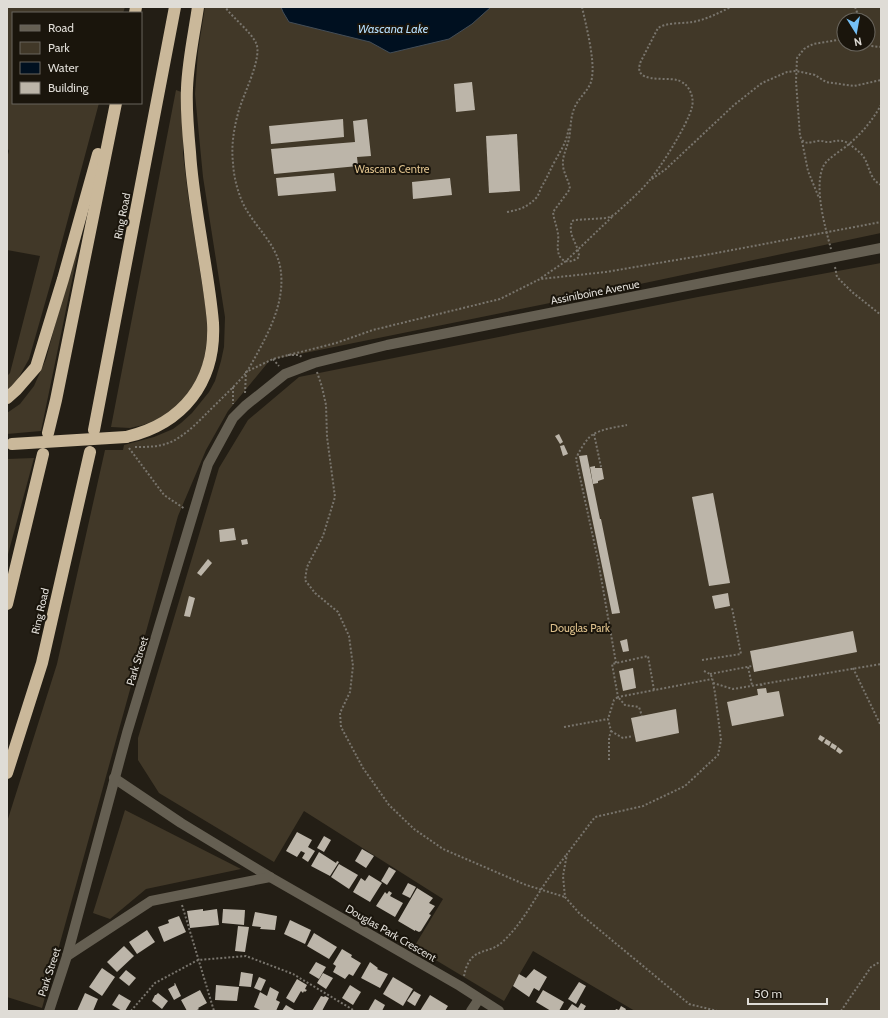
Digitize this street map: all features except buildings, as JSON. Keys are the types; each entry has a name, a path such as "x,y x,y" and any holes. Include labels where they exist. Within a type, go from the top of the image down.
{"highway":[{"name":"Ring Road","path":"94,430 175,7"},
{"path":"10,444 126,444 139,434 153,429 168,420 181,410 191,400 198,388 209,361 213,324 193,186 187,122 189,63 198,7"},
{"path":"7,398 36,367 63,279 113,104"},
{"path":"48,433 116,104"},
{"name":"Ring Road","path":"7,773 42,663 90,452"},
{"path":"7,604 43,454"}],"street":[{"name":"Assiniboine Avenue","path":"314,363 387,345 833,256 881,248"},
{"name":"Park Street","path":"49,1011 67,956 114,778 208,464 233,418 245,406 285,374 314,363"},
{"name":"Douglas Park Crescent","path":"114,778 181,823 270,877 460,986 500,1011"},
{"path":"67,956 151,901 270,877"},
{"path":"471,1011 479,999"}],"path":[{"path":"126,444 156,446 174,440 197,423 246,372 266,337 278,307 281,273 276,255 268,240 250,216 238,191 232,155 234,129 239,108 256,61 258,47 254,39 225,7"},
{"path":"507,212 518,211 527,206 538,196 541,187 547,180 555,162 564,148 574,107 589,87 592,78 593,62 582,7"},
{"path":"650,180 674,144 690,113 692,98 686,85 678,80 664,80 643,76 639,72 641,61 658,28 662,26 693,22 711,17 731,7"},
{"path":"836,40 813,44 804,49 798,58 796,81 799,132 808,171 819,199 837,277 852,292 881,315"},
{"path":"246,372 273,359 336,343 373,330 500,299 540,279 566,261 650,180 666,169 734,105 762,83 787,72 796,71 815,75 826,82 854,86 881,80"},
{"path":"819,199 822,172 825,164 849,144 870,123 881,105"},
{"path":"570,120 569,140 563,164 564,171 570,183 570,189 553,212 559,236 558,250 562,259 571,262 579,257 578,250 570,230 572,221 607,218 614,215"},
{"path":"802,140 808,144 819,141 828,142 836,140 849,144 864,158 875,181 881,185"},
{"path":"540,279 606,272 881,222"},
{"path":"314,363 326,405 327,437 335,497 323,536 307,567 305,580 315,593 338,612 349,636 353,666 350,692 340,713 341,727 363,768 389,805 414,829 443,849 526,885 565,897 579,913 689,1004 717,1011"},
{"path":"245,406 244,386 246,372"},
{"path":"616,663 598,560 576,459 592,435 627,425"},
{"path":"594,434 601,467"},
{"path":"126,444 164,495 192,514"},
{"path":"702,660 741,654 732,608"},
{"path":"642,716 639,708 635,706 625,706 618,697 612,664 648,656 654,690"},
{"path":"713,683 733,689 881,664"},
{"path":"704,671 710,674 752,666"},
{"path":"748,667 752,686"},
{"path":"853,668 881,726"},
{"path":"460,986 468,962 475,954 492,949 500,944 528,911 541,889 595,817 643,806 685,786 718,756 721,740 713,683 710,674"},
{"path":"609,760 609,738 611,731 608,719 614,700 618,697 712,679"},
{"path":"761,684 762,688"},
{"path":"564,727 608,719"},
{"path":"611,731 623,738 633,736"},
{"path":"565,897 563,876 567,854"},
{"path":"179,895 214,1011"},
{"path":"131,1011 155,983 198,960 246,956 293,974 355,1011"},
{"path":"841,1011 871,967 881,961"}],"green space":[{"path":"7,7 125,7 123,12 12,12 12,104 99,104 29,359 15,384 7,391 7,376 10,373 40,256 7,250 7,158 9,151 7,147"},
{"name":"Wascana Centre","path":"205,7 881,7 881,233 555,302 270,360 228,411 206,450 178,516 42,1008 7,997 7,822 57,664 105,450 123,450 124,445 154,437 173,429 181,423 192,413 209,392 215,381 224,347 225,317 203,177 195,94 198,51"},
{"path":"176,90 184,93 183,154 205,303 208,335 203,364 193,388 178,405 161,418 130,428 111,427"},
{"path":"80,232 82,232 41,431 7,434 7,413 20,404 34,386 46,359"},
{"name":"Douglas Park","path":"881,263 881,1011 635,1011 533,951 504,1001 414,947 443,899 304,811 274,862 159,793 138,760 138,738 219,468 248,420 299,377 698,297"},
{"path":"34,458 7,558 7,459"},
{"path":"125,810 241,869 146,889 110,919 93,913"}],"water":[{"name":"Wascana Lake","path":"281,7 491,7 472,24 449,39 390,53 370,42 289,22"}]}
